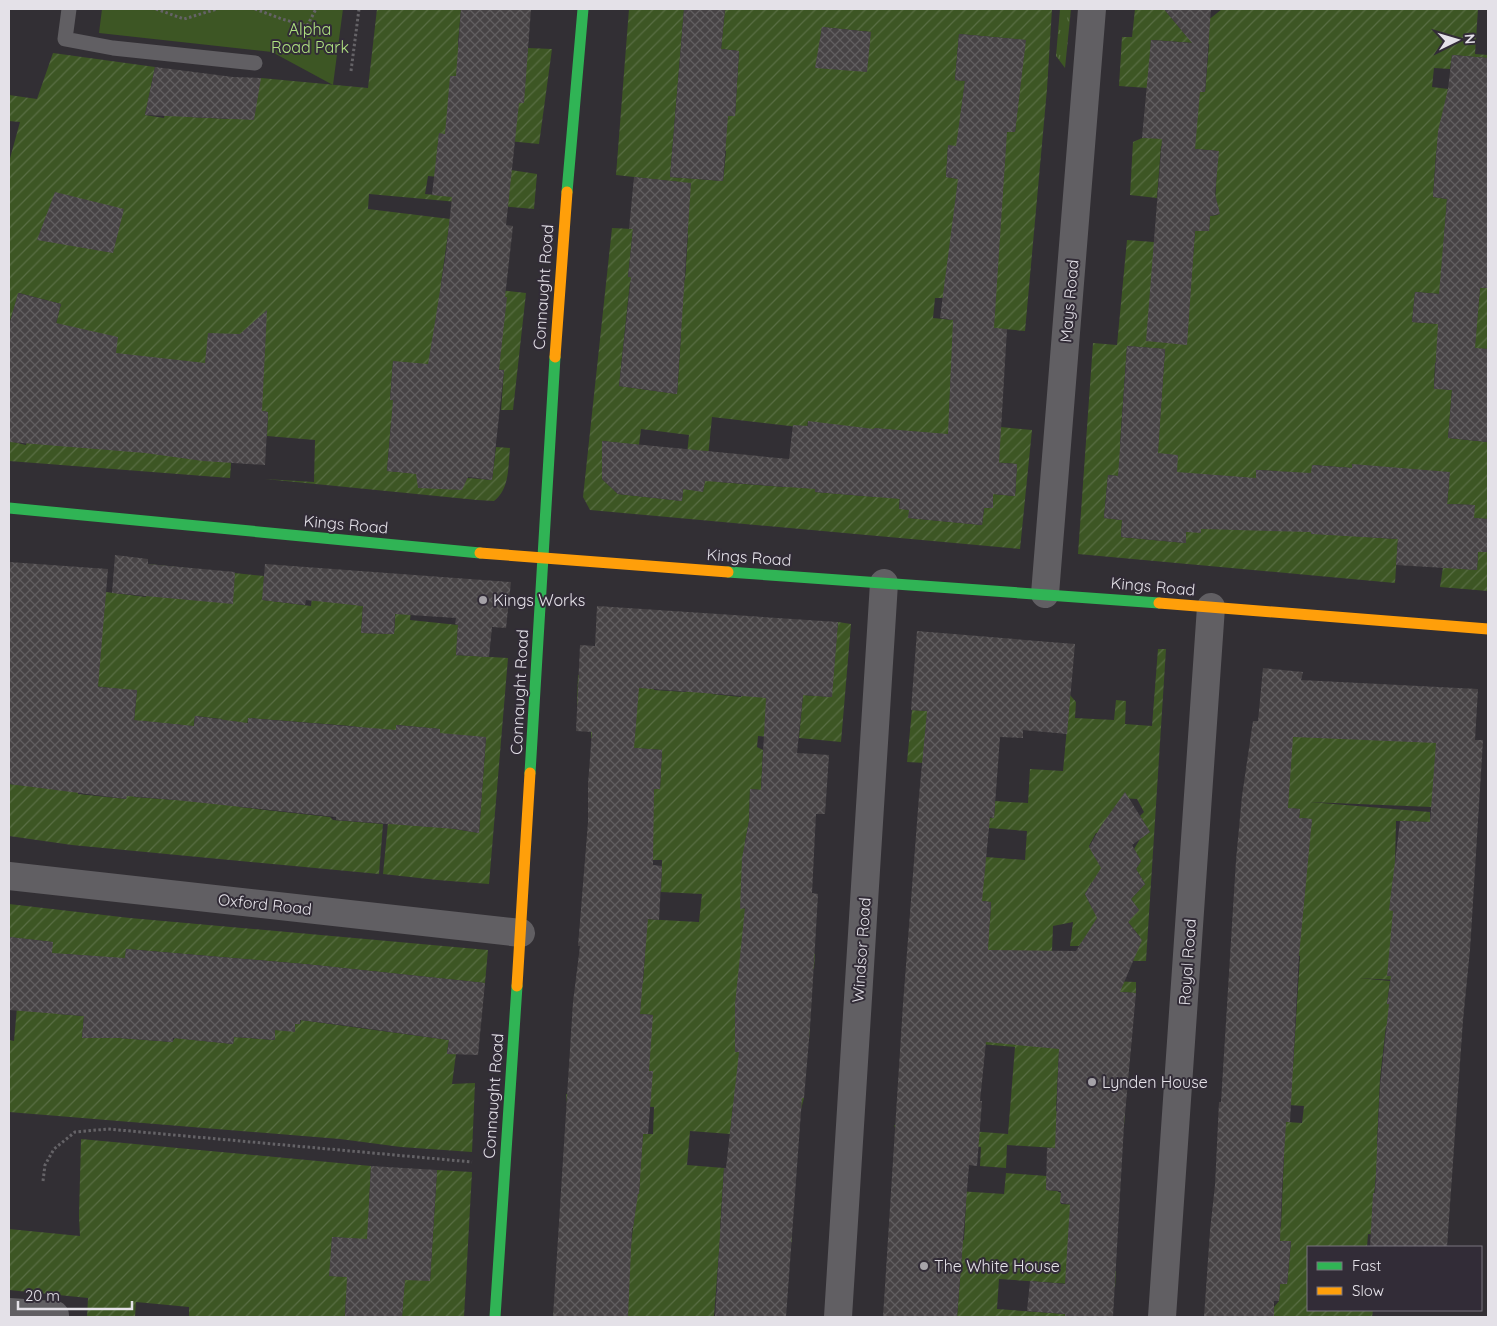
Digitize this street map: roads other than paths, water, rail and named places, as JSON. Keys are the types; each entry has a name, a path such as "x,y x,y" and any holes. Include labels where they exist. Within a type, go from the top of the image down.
{"street":[{"name":"Connaught Road","path":"494,1317 521,933 542,559 569,153 583,9"},
{"name":"Mays Road","path":"1045,594 1092,9"},
{"name":"Kings Road","path":"9,508 542,559 1045,594 1488,629"},
{"name":"Windsor Road","path":"838,1317 884,583"},
{"name":"Royal Road","path":"1162,1317 1212,607"},
{"name":"Oxford Road","path":"9,876 521,933"},
{"path":"9,1312 55,1315 55,1317"}],"lane":[{"path":"69,9 65,39 113,48 255,63"}],"place":[{"name":"Kings Works","path":"483,600"},
{"name":"Lynden House","path":"1092,1082"},
{"name":"The White House","path":"924,1266"}],"park label":[{"name":"Alpha Road Park","path":"310,38"}]}
